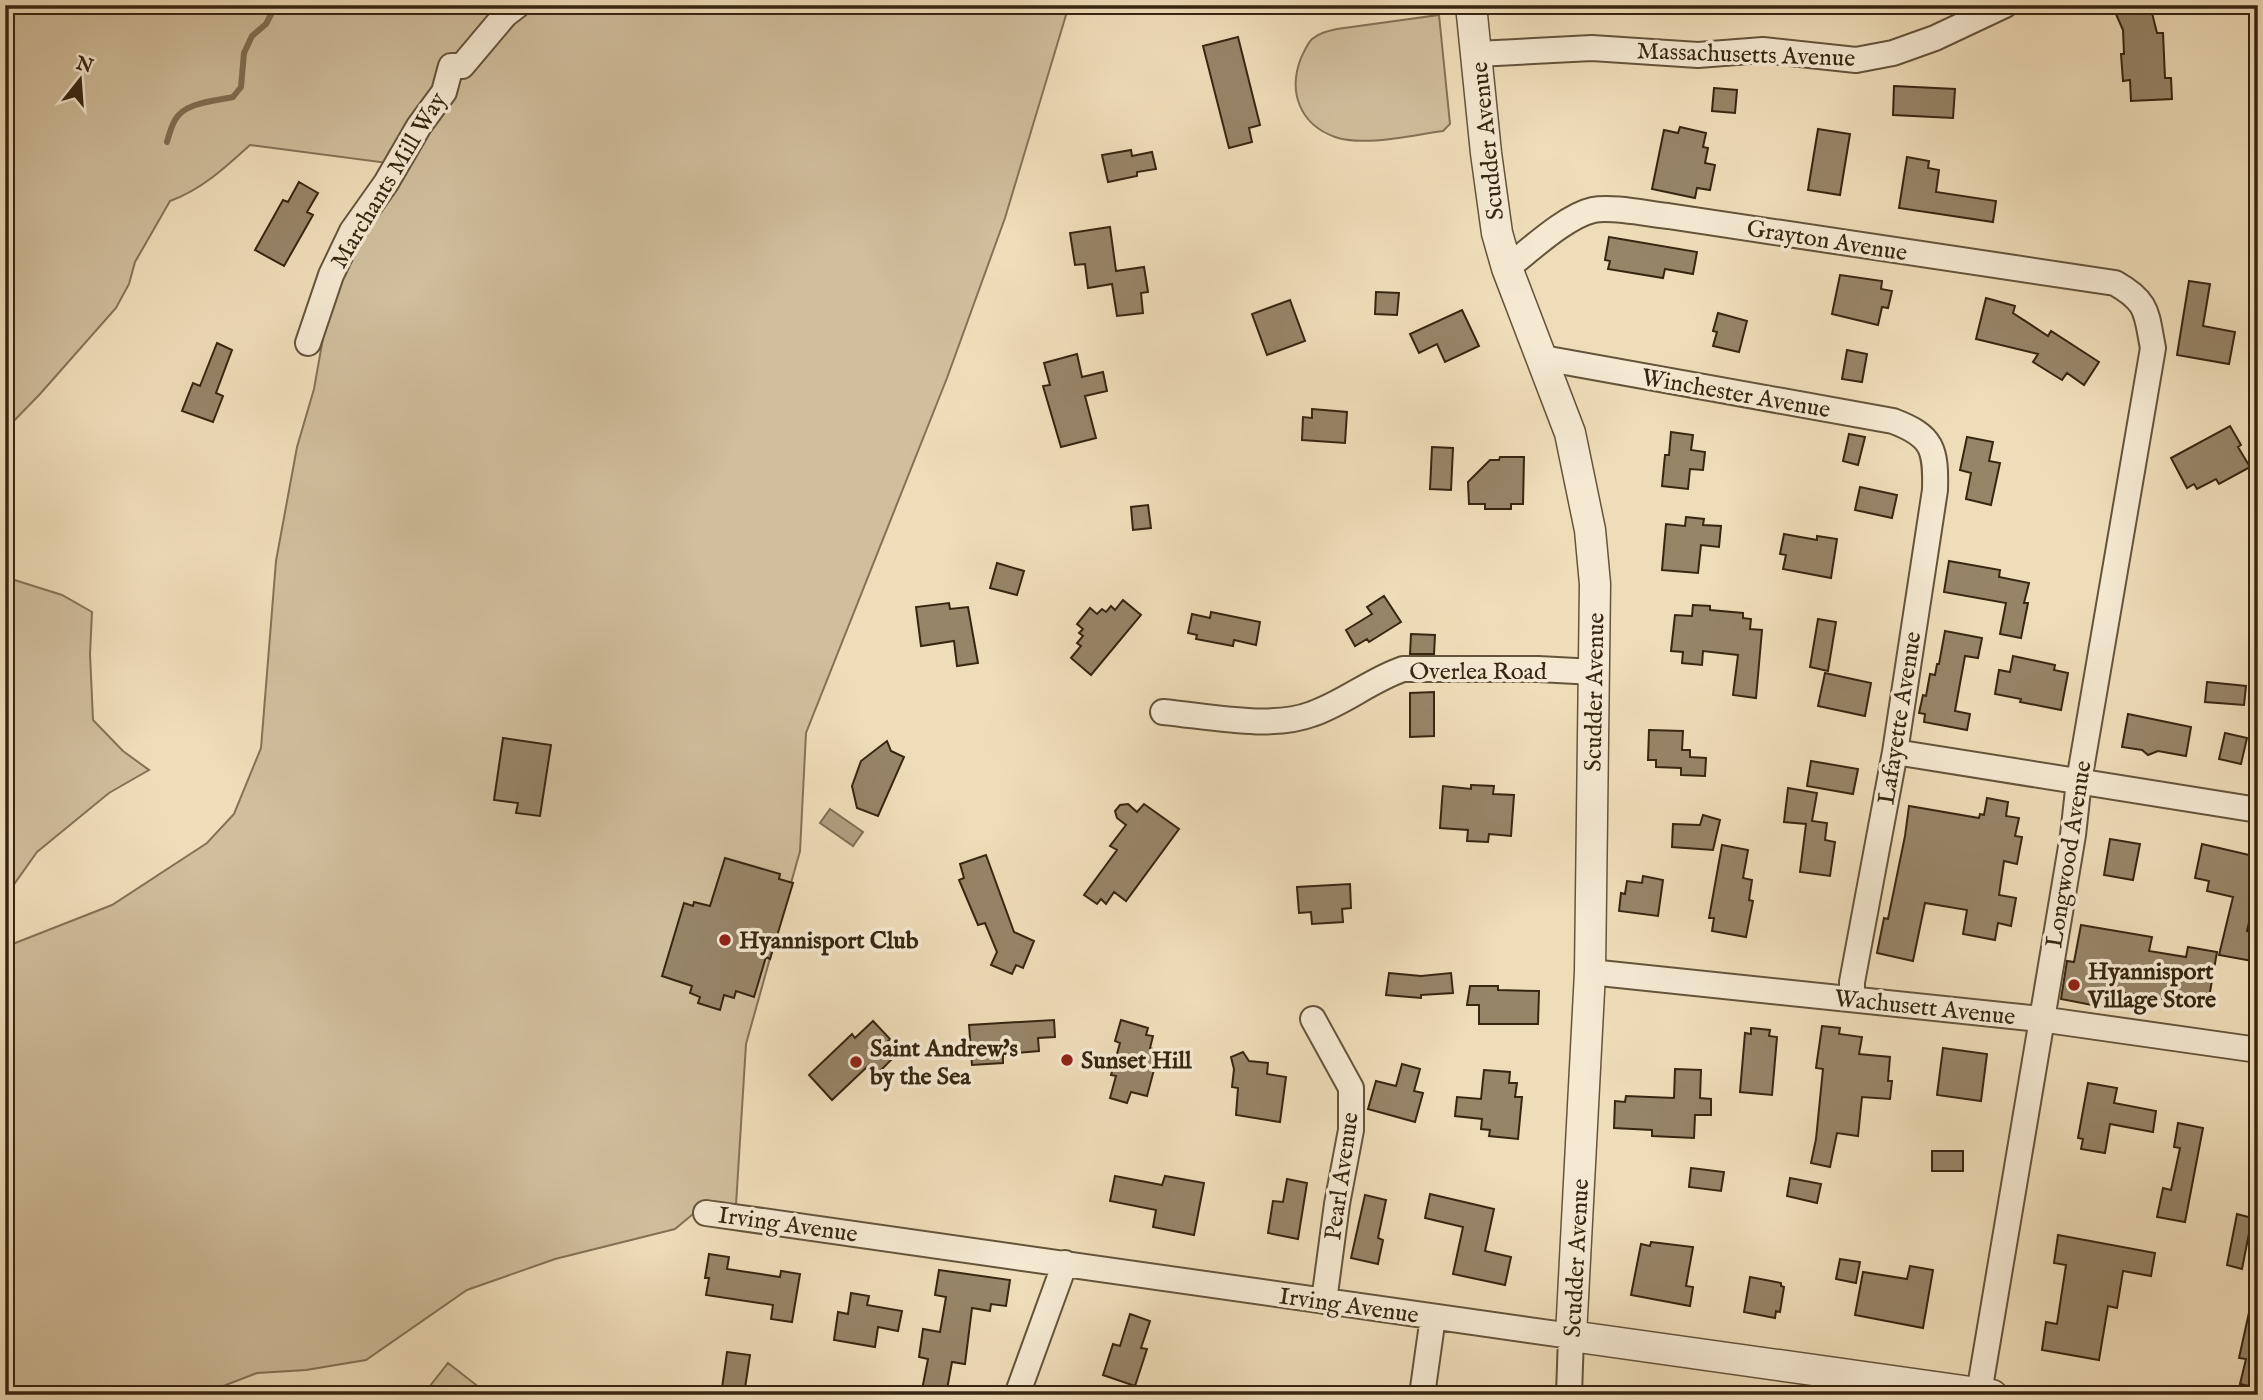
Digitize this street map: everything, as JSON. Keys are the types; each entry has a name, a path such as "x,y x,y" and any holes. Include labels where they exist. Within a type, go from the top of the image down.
{"street":[{"name":"Marchants Mill Way","path":"308,343 331,275 352,231 444,92 451,66 462,66 505,15 518,5"},
{"name":"Scudder Avenue","path":"1471,5 1497,233 1507,268 1570,433 1590,530 1595,584 1590,972 1569,1395"},
{"name":"Massachusetts Avenue","path":"1477,54 1592,48 1698,55 1763,50 1856,60 1893,53 1935,38 2005,5"},
{"name":"Grayton Avenue","path":"1507,268 1571,220 1592,210 1623,211 2115,283 2132,292 2144,306 2147,316"},
{"name":"Longwood Avenue","path":"1986,1394 2040,1019 2153,348 2147,316"},
{"name":"Winchester Avenue","path":"1543,358 1893,421 1915,429 1925,439"},
{"name":"Lafayette Avenue","path":"1852,998 1852,982 1895,752 1935,490 1936,459 1925,439"},
{"name":"Overlea Road","path":"1163,712 1287,722 1324,709 1386,675 1403,669 1538,669 1595,672"},
{"path":"1895,752 2258,810"},
{"name":"Wachusett Avenue","path":"1590,972 2040,1019 2258,1050"},
{"name":"Pearl Avenue","path":"1313,1019 1351,1088 1351,1130 1337,1204 1324,1301"},
{"name":"Irving Avenue","path":"706,1213 1986,1394"},
{"path":"1017,1395 1065,1263"},
{"path":"1422,1395 1433,1317"}],"shaded area":[{"name":"Hyannisport Club","path":"5,5 1069,5 1005,218 947,378 806,733 800,851 746,1044 736,1205 705,1204 675,1229 555,1259 467,1290 366,1360 306,1370 257,1373 200,1395 5,1395 5,947 112,905 207,843 234,814 261,748 276,561 297,447 314,389 326,321 388,163 250,145 203,184 170,201 135,262 129,284 116,308 5,430"},
{"path":"1439,15 1450,124 1443,131 1388,139 1347,140 1323,131 1305,115 1297,94 1297,70 1306,48 1315,37 1337,29"},
{"path":"5,577 62,595 92,612 90,654 93,720 123,751 149,770 109,793 37,852 5,897"},
{"path":"830,809 863,832 853,846 820,823"},
{"path":"448,1363 489,1395 423,1395"}],"building":[{"path":"2112,5 2150,5 2157,33 2163,33 2165,78 2171,78 2172,99 2131,101 2130,80 2123,81 2123,30"},
{"path":"1238,37 1260,125 1249,128 1252,142 1229,148 1203,46"},
{"path":"1894,86 1955,89 1953,118 1893,115"},
{"path":"1714,88 1737,90 1735,113 1712,111"},
{"path":"1680,127 1706,133 1703,147 1708,148 1705,163 1715,165 1710,190 1697,188 1695,198 1652,189 1664,130 1678,133"},
{"path":"1818,129 1850,134 1840,195 1808,190"},
{"path":"1131,150 1132,156 1152,152 1156,169 1108,182 1102,155"},
{"path":"1907,157 1929,161 1928,168 1939,170 1936,192 1996,201 1993,222 1899,208"},
{"path":"299,182 318,193 307,212 313,215 284,266 255,250 283,200 288,202"},
{"path":"1110,227 1116,271 1144,267 1148,292 1141,293 1143,313 1117,316 1112,284 1088,288 1085,264 1075,265 1070,233"},
{"path":"1609,237 1697,252 1693,274 1665,269 1663,278 1608,269 1610,261 1605,260"},
{"path":"1840,275 1882,281 1881,289 1892,291 1888,308 1882,307 1878,325 1832,314"},
{"path":"2189,281 2210,284 2203,326 2235,332 2229,364 2177,355"},
{"path":"1376,292 1399,293 1397,315 1375,314"},
{"path":"1986,298 2015,306 2013,313 2048,336 2051,331 2099,362 2084,385 2067,373 2062,380 2033,362 2038,354 1976,339"},
{"path":"1290,300 1305,341 1267,355 1252,314"},
{"path":"1462,310 1479,346 1445,362 1437,344 1419,353 1410,334"},
{"path":"1718,313 1747,321 1739,352 1713,346 1717,332 1713,331"},
{"path":"217,343 232,350 216,393 223,396 213,422 182,411 193,383 200,386"},
{"path":"1847,350 1867,354 1862,382 1842,379"},
{"path":"1077,354 1082,377 1103,372 1107,391 1085,396 1096,438 1061,447 1043,386 1050,385 1044,363"},
{"path":"1312,409 1347,412 1345,443 1302,440 1303,417 1312,418"},
{"path":"2230,426 2250,467 2219,484 2216,479 2197,489 2194,484 2187,488 2171,458"},
{"path":"1671,432 1693,435 1691,450 1705,452 1703,470 1690,469 1688,489 1662,486 1665,455 1669,455"},
{"path":"1849,434 1865,437 1858,465 1843,461"},
{"path":"1967,437 1993,442 1989,461 2000,463 1991,505 1966,499 1971,473 1960,470"},
{"path":"1432,447 1453,448 1451,490 1430,489"},
{"path":"1500,457 1524,457 1523,504 1511,504 1511,509 1485,509 1485,504 1469,504 1468,482 1490,460 1499,460"},
{"path":"1860,487 1897,495 1892,518 1855,510"},
{"path":"1148,505 1151,528 1133,530 1131,507"},
{"path":"1686,517 1704,519 1703,525 1721,526 1719,547 1701,545 1698,573 1662,570 1666,524 1685,526"},
{"path":"1784,534 1817,540 1817,536 1837,539 1831,578 1783,569 1786,555 1780,554"},
{"path":"1949,561 2000,570 1999,577 2029,583 2021,638 2000,634 2006,603 1944,592"},
{"path":"997,563 1024,571 1017,595 990,588"},
{"path":"1384,596 1401,622 1369,642 1367,639 1355,646 1346,630 1372,614 1367,607"},
{"path":"1123,600 1141,615 1091,675 1071,658 1081,646 1077,643 1083,636 1079,633 1083,629 1077,624 1090,608 1097,614 1102,609 1106,612 1111,606 1115,610"},
{"path":"949,603 950,609 968,607 978,663 957,666 954,641 921,646 916,607"},
{"path":"1693,605 1710,606 1710,610 1743,613 1743,618 1751,619 1750,629 1762,630 1756,698 1733,695 1738,655 1703,651 1702,665 1682,663 1683,652 1671,651 1675,615 1692,616"},
{"path":"1211,612 1260,622 1256,645 1234,640 1233,646 1196,639 1197,635 1188,633 1192,614 1210,618"},
{"path":"1818,619 1836,622 1828,671 1810,667"},
{"path":"1945,631 1982,638 1978,658 1965,656 1955,711 1970,714 1967,730 1924,722 1925,714 1919,713 1923,695 1926,696 1930,674 1935,675 1939,664"},
{"path":"1411,634 1435,635 1434,654 1410,654"},
{"path":"2013,656 2055,665 2054,670 2068,673 2061,710 1995,694 1999,670 2010,672"},
{"path":"1825,673 1871,683 1865,716 1818,706"},
{"path":"2207,682 2246,686 2244,705 2205,702"},
{"path":"1434,692 1434,736 1410,737 1410,693"},
{"path":"2128,714 2191,727 2186,756 2158,751 2148,755 2142,750 2122,747"},
{"path":"1649,730 1683,731 1682,750 1690,750 1690,757 1706,758 1705,776 1681,775 1681,768 1656,767 1656,760 1648,760"},
{"path":"2225,733 2247,738 2241,764 2219,759"},
{"path":"503,738 551,745 540,816 516,813 518,803 494,800"},
{"path":"887,741 891,751 904,757 878,816 857,808 852,786 861,761"},
{"path":"1811,761 1858,769 1853,794 1807,786"},
{"path":"1471,785 1494,786 1493,794 1514,795 1511,836 1489,834 1488,842 1467,841 1468,830 1440,828 1443,786 1471,789"},
{"path":"1788,788 1817,793 1812,821 1827,823 1825,840 1835,842 1830,876 1800,872 1806,824 1784,822"},
{"path":"1987,798 2008,802 2006,816 2019,818 2015,836 2022,837 2017,864 2004,861 1999,895 2016,898 2011,926 1998,923 1995,940 1963,934 1967,910 1925,903 1913,961 1877,953 1884,918 1888,919 1909,806 1979,818 1980,814 1984,815"},
{"path":"1128,804 1137,812 1144,804 1179,829 1126,901 1114,892 1106,904 1101,899 1097,904 1084,895 1117,850 1110,846 1126,825 1117,818 1115,811 1120,805"},
{"path":"1703,815 1720,820 1713,850 1672,847 1673,824 1700,825"},
{"path":"2110,839 2140,844 2133,880 2104,875"},
{"path":"2202,844 2258,857 2258,884 2247,931 2258,933 2258,962 2219,955 2233,897 2207,891 2209,881 2195,878"},
{"path":"1722,845 1748,850 1743,878 1752,880 1749,900 1753,901 1746,937 1712,931 1714,918 1709,918"},
{"path":"986,855 1014,932 1034,941 1023,968 1016,965 1012,974 991,965 997,952 985,923 978,925 959,880 964,878 960,864"},
{"name":"Hyannisport Club","path":"725,858 780,874 779,879 793,883 770,959 766,957 754,997 736,991 734,998 724,995 720,1010 698,1003 700,997 690,993 692,986 662,976 684,903 693,906 694,902 710,906"},
{"path":"1643,876 1663,880 1658,916 1619,911 1621,893 1625,894 1627,881 1642,883"},
{"path":"1350,884 1351,908 1342,909 1343,922 1312,924 1311,912 1299,913 1297,887"},
{"path":"2081,925 2152,937 2149,951 2186,957 2188,947 2217,952 2208,1003 2165,996 2165,1000 2114,991 2113,1009 2061,999 2067,961 2074,962"},
{"path":"1389,973 1421,976 1451,973 1453,993 1421,995 1421,998 1386,995"},
{"path":"1470,986 1539,991 1538,1024 1479,1024 1479,1005 1467,1005"},
{"path":"1054,1020 1055,1037 1038,1038 1039,1051 1003,1054 1003,1063 972,1065 969,1025"},
{"path":"1121,1020 1148,1028 1146,1035 1153,1036 1150,1048 1159,1051 1147,1096 1131,1092 1127,1103 1110,1098 1116,1076 1111,1075 1120,1043 1115,1041"},
{"name":"Saint Andrew's by the Sea","path":"873,1021 890,1039 883,1047 893,1058 877,1074 869,1065 832,1100 809,1075 852,1034 855,1038"},
{"path":"1822,1026 1840,1028 1839,1034 1862,1037 1859,1054 1890,1057 1888,1081 1892,1081 1890,1099 1862,1097 1858,1136 1837,1133 1830,1167 1811,1163 1823,1069 1816,1068"},
{"path":"1751,1028 1770,1030 1769,1036 1777,1037 1772,1095 1740,1092 1745,1033 1751,1034"},
{"path":"1943,1048 1987,1054 1981,1101 1937,1095"},
{"path":"1243,1052 1249,1061 1268,1063 1267,1074 1286,1077 1280,1122 1236,1115 1238,1088 1232,1087 1234,1069 1231,1057"},
{"path":"1402,1064 1420,1069 1414,1091 1423,1093 1415,1122 1368,1109 1376,1081 1396,1086"},
{"path":"1675,1069 1701,1070 1700,1098 1711,1099 1711,1115 1695,1115 1694,1138 1652,1136 1652,1130 1614,1128 1615,1101 1625,1102 1626,1096 1674,1098"},
{"path":"1484,1070 1510,1072 1509,1083 1517,1083 1515,1097 1522,1097 1518,1139 1489,1136 1490,1130 1481,1129 1482,1119 1455,1116 1457,1097 1481,1099"},
{"path":"2088,1083 2117,1088 2114,1103 2156,1111 2153,1132 2110,1124 2105,1153 2081,1149 2083,1139 2078,1138"},
{"path":"2178,1123 2203,1128 2185,1222 2157,1217 2163,1188 2171,1190 2180,1148 2174,1147"},
{"path":"1932,1151 1963,1151 1963,1171 1932,1171"},
{"path":"1691,1168 1724,1172 1721,1191 1689,1187"},
{"path":"1115,1176 1162,1185 1165,1176 1204,1183 1194,1235 1153,1227 1156,1210 1110,1201"},
{"path":"1790,1178 1821,1184 1817,1203 1787,1196"},
{"path":"1287,1179 1307,1183 1298,1239 1268,1233 1273,1201 1283,1202"},
{"path":"1430,1194 1494,1209 1485,1251 1511,1257 1505,1285 1453,1274 1463,1227 1425,1218"},
{"path":"1365,1195 1386,1200 1378,1238 1383,1240 1378,1264 1351,1258"},
{"path":"2237,1214 2252,1218 2242,1269 2227,1265"},
{"path":"2058,1235 2155,1253 2151,1276 2123,1271 2117,1308 2108,1306 2099,1360 2042,1350 2046,1322 2057,1324 2066,1265 2054,1263"},
{"path":"1651,1242 1693,1247 1686,1286 1693,1287 1690,1306 1631,1295 1641,1244 1650,1246"},
{"path":"709,1254 729,1257 727,1269 780,1277 781,1271 800,1274 792,1322 771,1319 773,1305 706,1295 709,1278 705,1278"},
{"path":"1840,1259 1860,1262 1856,1283 1836,1279"},
{"path":"1910,1266 1933,1270 1923,1328 1855,1315 1863,1272 1907,1279"},
{"path":"939,1270 1010,1280 1006,1306 991,1304 990,1311 972,1308 965,1364 952,1362 946,1395 921,1395 928,1359 919,1357 923,1329 940,1332 946,1297 935,1295"},
{"path":"1750,1277 1781,1283 1784,1287 1780,1312 1776,1311 1775,1318 1744,1312"},
{"path":"851,1293 869,1296 867,1305 902,1311 898,1331 878,1327 875,1347 834,1340 838,1312 848,1314"},
{"path":"2250,1308 2258,1309 2258,1388 2240,1384 2246,1359 2239,1358"},
{"path":"1130,1314 1150,1321 1141,1348 1147,1349 1135,1386 1103,1375 1113,1344 1120,1346"},
{"path":"727,1352 750,1355 744,1395 721,1395"}],"waterway":[{"path":"167,142 175,120 186,109 201,103 233,97 241,87 244,53 252,36 266,24 276,5"}],"place":[{"name":"Hyannisport Club","path":"725,940"},
{"name":"Hyannisport Village Store","path":"2074,985"},
{"name":"Sunset Hill","path":"1067,1060"},
{"name":"Saint Andrew's by the Sea","path":"856,1062"}]}
